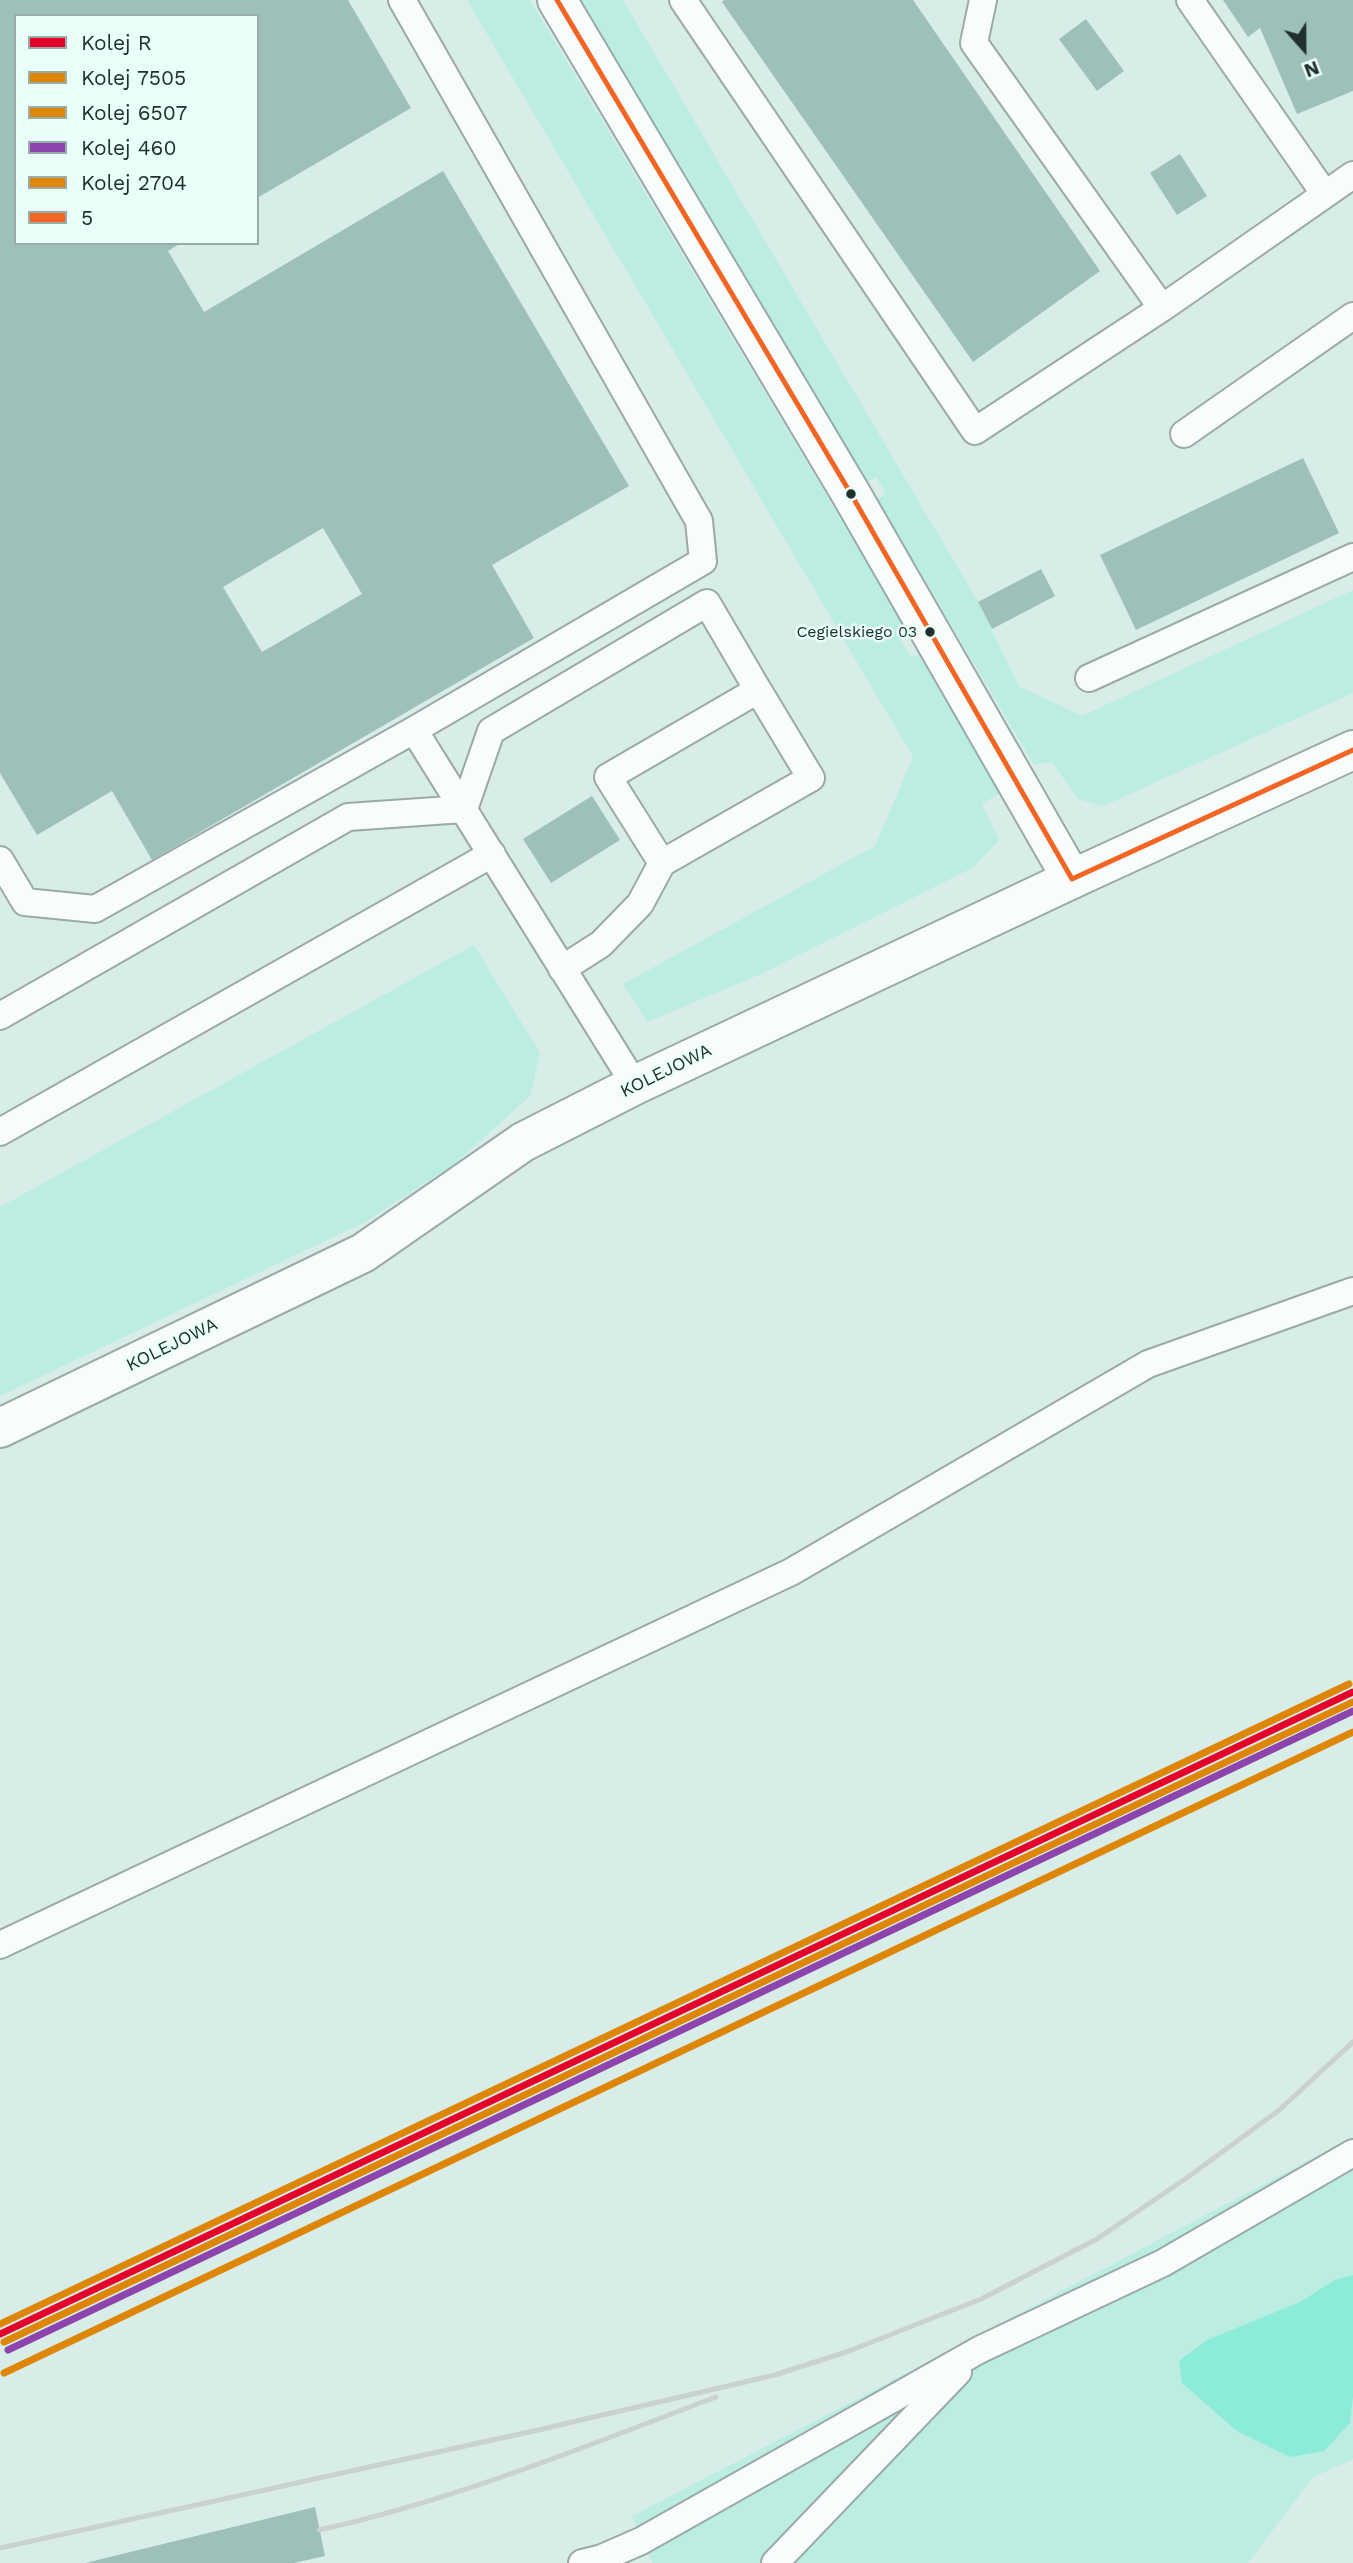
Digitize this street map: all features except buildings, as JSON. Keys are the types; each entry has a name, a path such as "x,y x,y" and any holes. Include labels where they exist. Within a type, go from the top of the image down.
{"street":[{"path":"557,0 851,494 1072,879"},
{"name":"KOLEJOWA","path":"0,1428 363,1253 523,1142 635,1086 1072,879 1353,750"}],"lane":[{"path":"0,860 25,902 95,909 414,730 703,561 699,521 402,0"},
{"path":"683,0 975,431 1162,308 1353,174"},
{"path":"983,0 974,43 1162,308"},
{"path":"1190,0 1324,194"},
{"path":"1184,434 1353,316"},
{"path":"1089,678 1353,557"},
{"path":"464,809 491,731 706,603 811,778 662,863 640,904 601,944 562,968"},
{"path":"662,863 608,777 758,690"},
{"path":"414,730 635,1086"},
{"path":"0,1016 348,817 464,809"},
{"path":"0,1132 492,854"},
{"path":"0,1945 791,1573 1149,1364 1353,1291"},
{"path":"582,2563 602,2558 641,2541 979,2350 1163,2263 1353,2153"},
{"path":"775,2563 979,2350"}],"shaded area":[{"path":"467,0 530,0 910,635 901,641 911,658 921,653 1000,793 982,804 999,840 972,868 761,974 647,1022 623,984 875,846 913,757"},
{"path":"581,0 623,0 978,602 1019,686 1082,716 1353,590 1353,693 1103,806 1078,799 1052,762 1034,765 877,499 886,494 876,477 867,482"},
{"path":"474,945 540,1053 530,1096 453,1165 363,1223 0,1396 0,1207"},
{"path":"1353,2137 1353,2459 1313,2477 1248,2563 652,2563 632,2516"},
{"path":"1353,2275 1353,2396 1350,2423 1324,2451 1290,2457 1237,2431 1182,2383 1179,2361 1207,2340 1300,2302 1335,2280"}],"railway":[{"path":"0,2548 538,2430 775,2375 849,2351 981,2299 1097,2239 1278,2111 1353,2042"},
{"path":"319,2530 370,2518 470,2488 716,2397"}],"rail line":[{"name":"6507","path":"0,2324 1349,1684"},
{"name":"R","path":"0,2334 1353,1692"},
{"name":"7505","path":"4,2342 1353,1702"},
{"name":"460","path":"8,2350 1353,1711"},
{"name":"2704","path":"4,2373 1353,1732"}],"transit line":[{"name":"5","path":"557,0 851,494 1072,879"},
{"name":"5","path":"1072,879 1353,750"}],"place":[{"name":"Cegielskiego 03","path":"930,632"}]}
